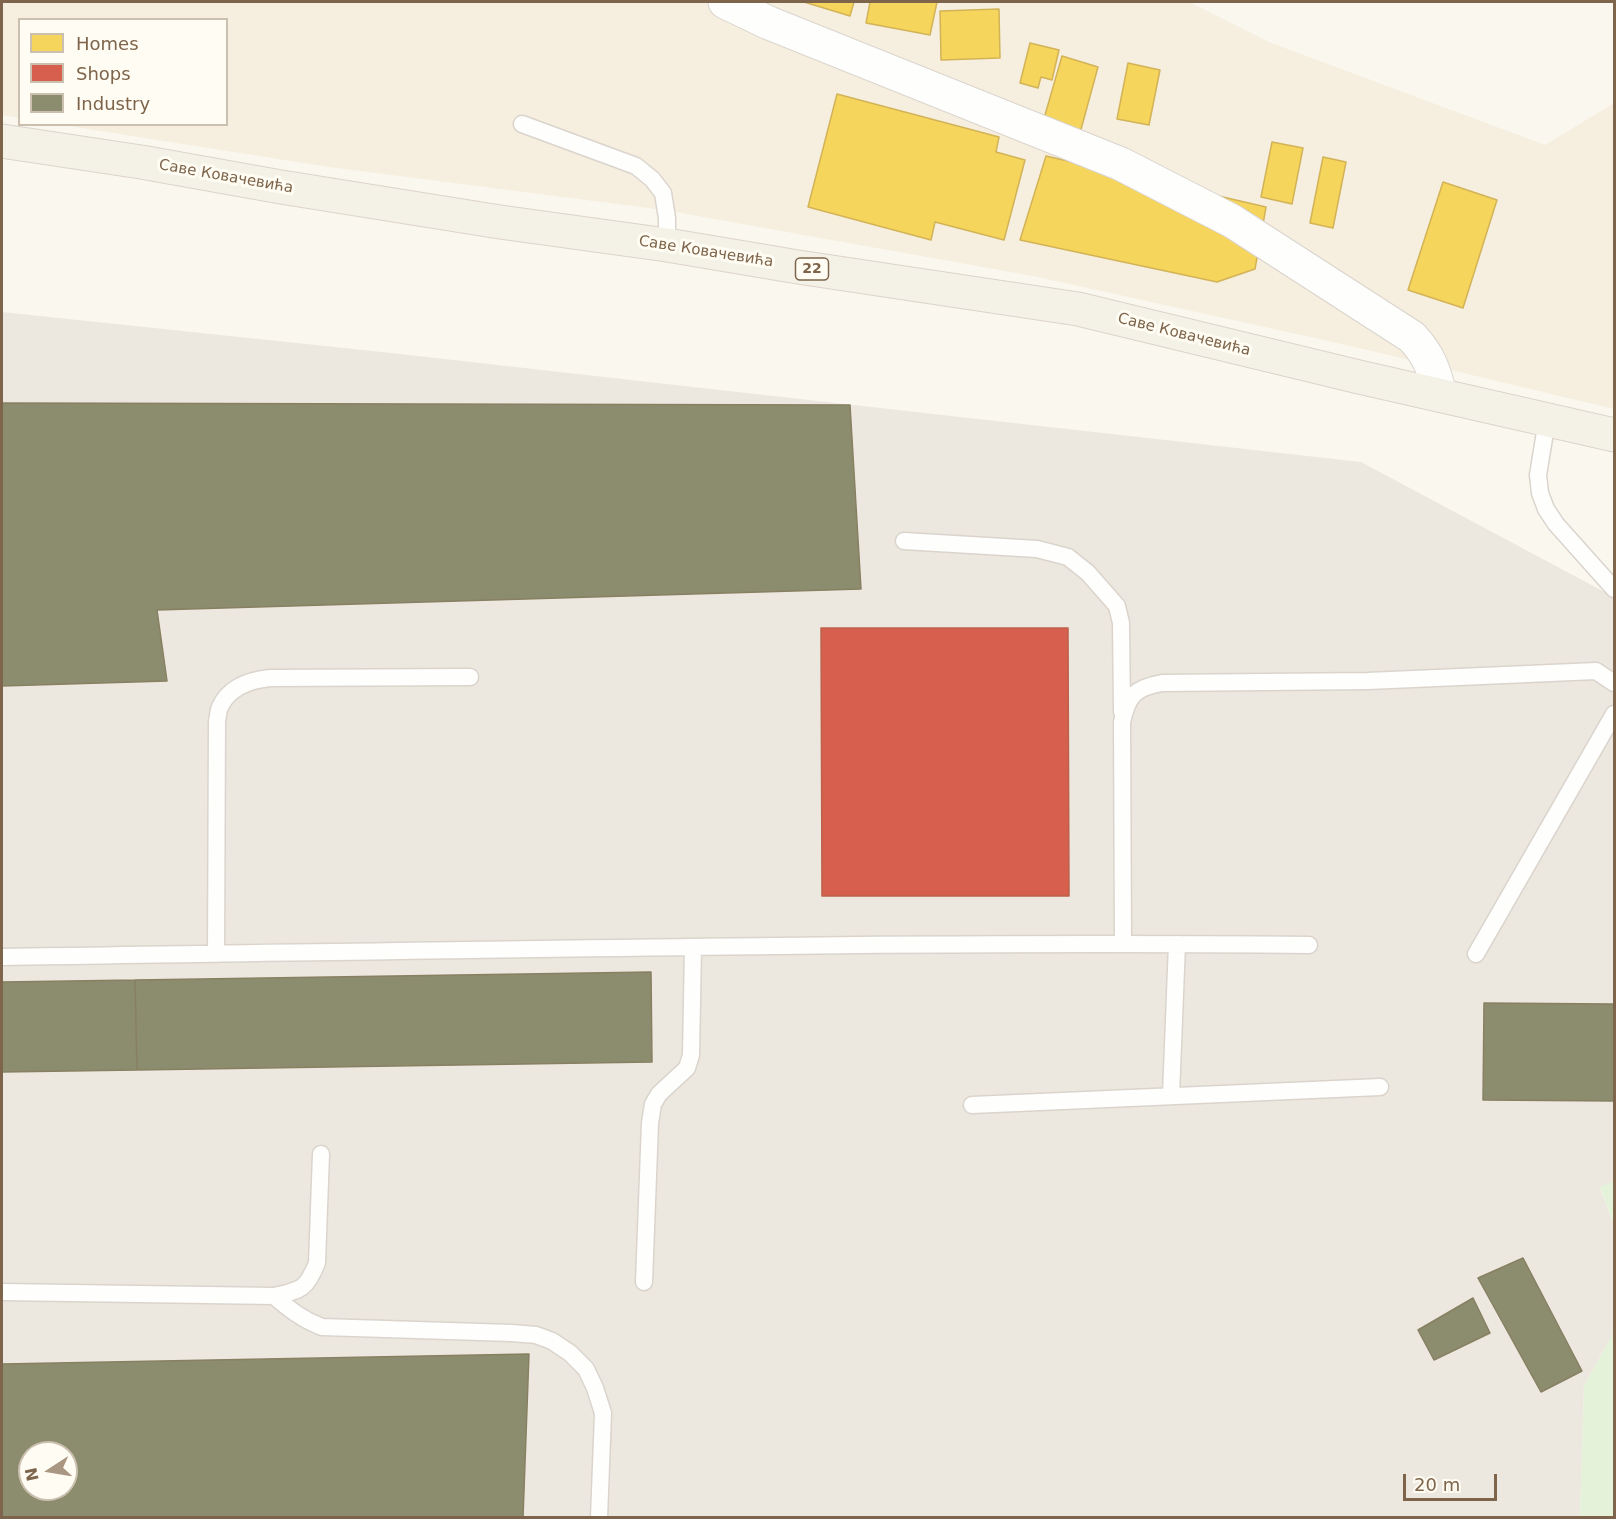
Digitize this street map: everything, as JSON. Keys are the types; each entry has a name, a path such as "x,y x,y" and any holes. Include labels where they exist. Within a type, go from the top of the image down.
{"main road":[{"name":"Саве Ковачевића","path":"2,141 477,218 1078,309 1354,376 1614,435"}],"street":[{"path":"725,2 769,24 1121,164 1232,221 1412,337 1421,347 1435,371 1440,395"}],"lane":[{"path":"522,124 636,166 652,179 663,193 668,219 667,245"},
{"path":"1547,420 1538,474 1540,493 1546,509 1556,524 1614,589"},
{"path":"904,541 1037,549 1068,558 1088,573 1117,606 1121,623 1123,944"},
{"path":"1122,722 1126,704 1133,694 1145,686 1162,683 1368,681 1596,671 1614,683"},
{"path":"216,954 217,721 220,707 228,695 242,685 270,678 470,677"},
{"path":"1476,954 1614,714"},
{"path":"1171,1095 1177,944"},
{"path":"2,957 693,947 1309,945"},
{"path":"644,1282 650,1123 653,1104 659,1094 687,1068 691,1055 693,947"},
{"path":"972,1105 1380,1087"},
{"path":"2,1292 274,1296 298,1291 311,1279 317,1263 321,1154"},
{"path":"274,1296 296,1315 322,1327 512,1332 536,1335 552,1341 570,1353 586,1369 603,1413 599,1518"}],"shaded area":[{"path":"2,2 1189,2 1269,42 1545,145 1614,103 1614,409 1342,344 1033,276 664,210 329,167 68,126 228,126 228,18 18,18 18,118 2,115"},
{"path":"2,312 382,352 1361,462 1614,597 1614,1181 1600,1188 1614,1225 1614,1332 1584,1386 1580,1517 2,1518"}],"green space":[{"path":"1614,1181 1614,1225 1600,1187"},
{"path":"1614,1332 1614,1517 1580,1517 1584,1386"}],"building: Homes":[{"path":"804,2 854,2 850,16"},
{"path":"870,2 937,2 930,35 866,23"},
{"path":"999,9 1000,58 941,60 940,11"},
{"path":"1030,43 1059,50 1052,80 1041,77 1038,88 1020,83"},
{"path":"1062,56 1098,67 1080,133 1043,122"},
{"path":"1128,63 1160,70 1149,125 1117,119"},
{"path":"837,94 999,137 996,152 1025,160 1004,240 935,222 931,240 808,207"},
{"path":"1272,142 1303,148 1292,204 1261,197"},
{"path":"1046,156 1266,207 1255,269 1217,282 1020,240"},
{"path":"1323,157 1346,162 1333,228 1310,223"},
{"path":"1443,182 1497,200 1463,308 1408,290"}],"building: Shops":[{"path":"821,628 1068,628 1069,896 822,896"}],"building: Industry":[{"path":"2,403 850,405 861,589 157,610 167,681 2,686"},
{"path":"651,972 652,1062 137,1070 135,980"},
{"path":"135,980 137,1070 2,1072 2,982"},
{"path":"1484,1003 1614,1004 1614,1101 1483,1100"},
{"path":"1523,1258 1582,1371 1541,1392 1478,1278"},
{"path":"1473,1298 1490,1333 1434,1360 1418,1330"},
{"path":"529,1354 523,1518 2,1518 2,1364"}]}
